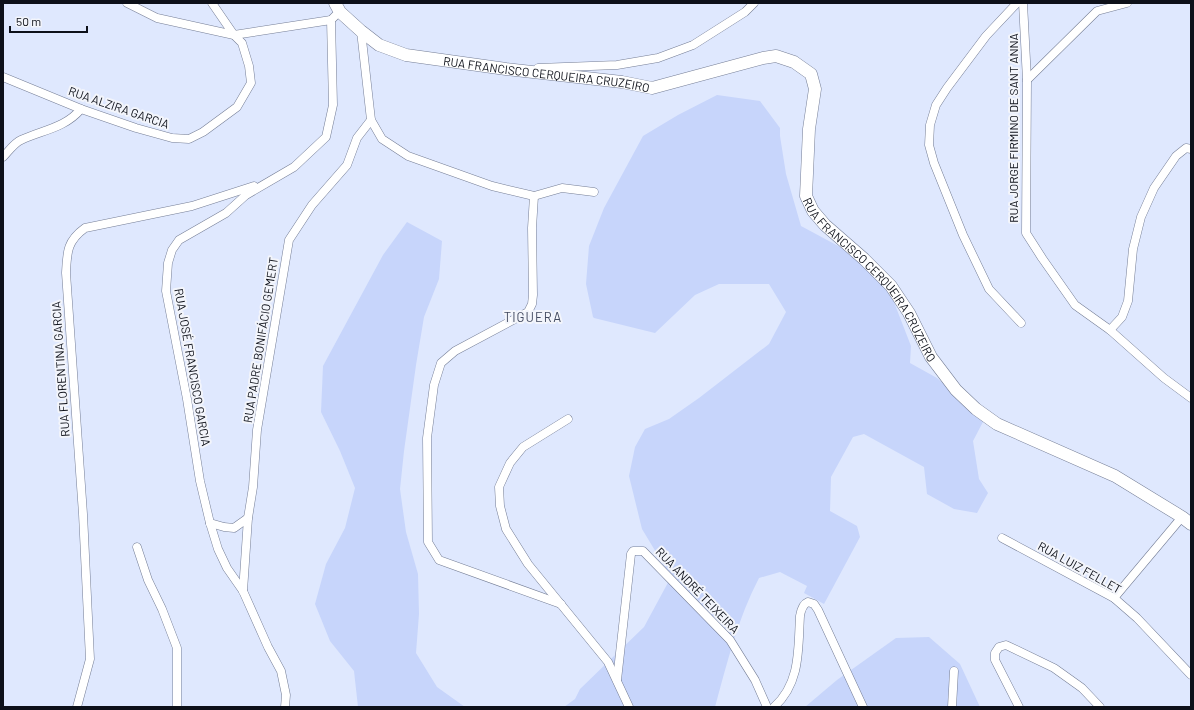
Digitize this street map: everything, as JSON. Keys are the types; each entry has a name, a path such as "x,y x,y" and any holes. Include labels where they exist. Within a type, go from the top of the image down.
{"main road":[{"name":"RUA FRANCISCO CERQUEIRA CRUZEIRO","path":"335,12 379,45 406,56 622,82 652,88 770,57 776,56 794,62 811,74 815,89 808,129 806,196 813,211 825,225 864,259 891,286 909,313 931,357 956,390 976,409 997,424 1115,476 1187,521"}],"street":[{"path":"127,3 157,18 234,35 335,12"},
{"name":"RUA ALZIRA GARCIA","path":"3,77 82,109 136,128 172,138 188,139 203,132 237,107 251,83 249,66 242,43 234,35 212,3"},
{"path":"506,69 617,65 658,58 693,44 745,12 754,3"},
{"path":"1017,3 986,36 936,105 930,125 929,144 934,163 963,235 989,289 1021,323"},
{"name":"RUA JORGE FIRMINO DE SANT ANNA","path":"1023,3 1027,80 1026,233 1075,305 1110,330 1164,378 1191,398"},
{"path":"1027,80 1097,11 1127,3"},
{"name":"RUA JOSÉ FRANCISCO GARCIA","path":"285,707 286,695 281,671 268,647 243,591 227,568 218,549 210,523 200,481 187,399 166,291 168,264 172,250 179,240 226,213 246,195 294,167 326,137 333,105 335,12"},
{"path":"361,31 371,120 382,139 408,156 492,186 534,196 562,188 594,192"},
{"path":"3,157 19,140 49,131 74,117 82,109"},
{"name":"RUA PADRE BONIFÁCIO GEMERT","path":"243,591 248,518 253,487 258,430 289,240 312,205 347,165 357,138 371,120"},
{"path":"1110,330 1122,317 1128,300 1133,249 1141,217 1154,188 1176,156 1186,148 1191,150"},
{"name":"RUA FLORENTINA GARCIA","path":"77,707 90,659 83,514 66,273 68,246 75,235 85,228 192,206 272,181"},
{"path":"534,196 532,228 532,304 528,312 455,351 441,363 434,385 427,438 428,542 439,560 561,604"},
{"path":"568,420 523,447 510,463 499,487 500,506 506,529 528,564 608,662 629,707"},
{"path":"210,523 234,528 248,518"},
{"path":"1114,598 1187,521"},
{"name":"RUA LUIZ FELLET","path":"1002,538 1114,598 1138,618 1191,675"},
{"path":"137,547 148,580 162,609 177,648 176,707"},
{"name":"RUA ANDRÉ TEIXEIRA","path":"617,681 631,554 633,552 642,551 730,640 755,680 766,707"},
{"path":"774,707 785,696 794,679 798,657 801,610 806,602 814,604 818,610 863,707"},
{"path":"1019,707 995,660 995,653 999,647 1006,645 1054,668 1082,688 1100,707"},
{"path":"952,707 954,671"}],"shaded area":[{"path":"717,95 760,101 780,128 786,174 801,226 855,255 879,277 892,297 911,346 910,363 937,378 984,420 973,441 979,479 988,493 977,513 954,509 927,494 924,467 864,434 853,437 831,477 830,511 857,526 860,537 824,604 804,593 807,586 780,572 759,578 739,625 715,707 564,707 575,699 580,689 644,627 671,577 642,529 629,476 635,447 645,429 669,419 769,344 786,312 769,284 719,284 695,295 655,333 593,317 586,284 589,246 604,208 643,136 678,115"},
{"path":"407,222 442,241 439,279 424,317 404,451 400,489 406,532 418,574 419,614 416,653 437,687 465,707 358,707 354,671 330,641 315,604 326,564 345,528 355,488 340,451 321,412 323,366 383,255"},
{"path":"929,637 960,664 980,707 805,707 837,680 896,638"}],"district":[{"name":"TIGUERA","path":"533,317"}]}
